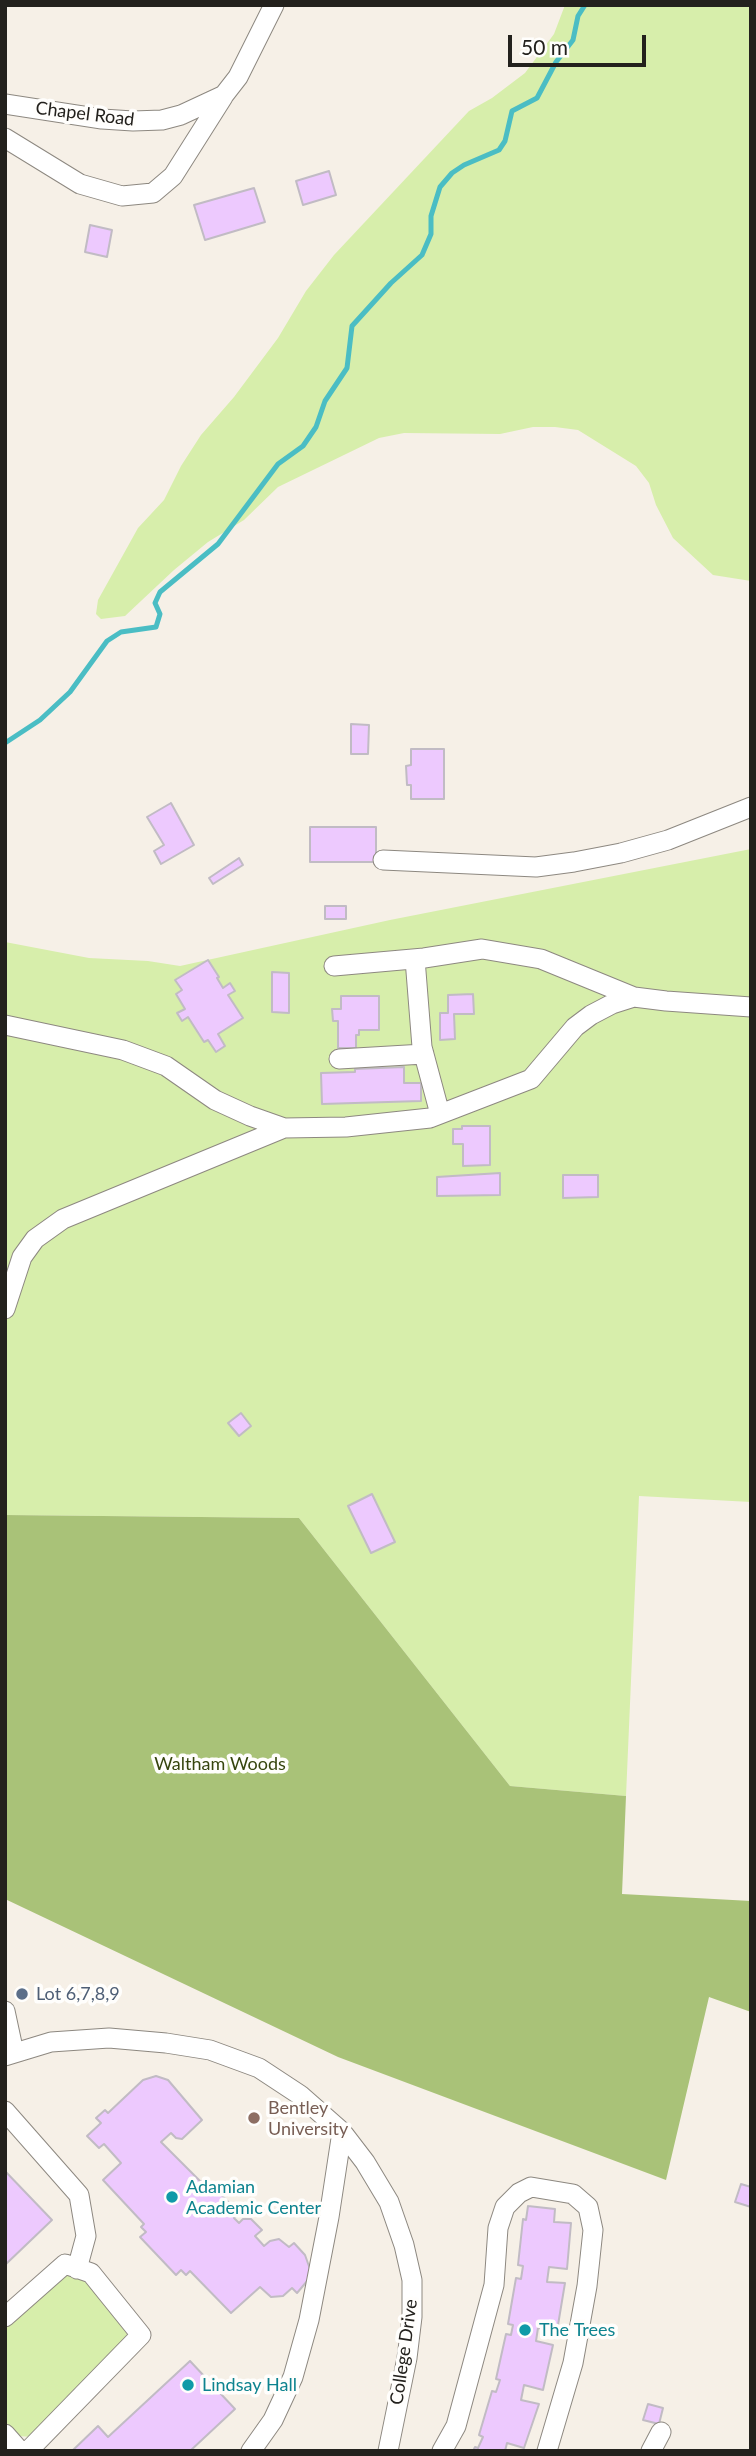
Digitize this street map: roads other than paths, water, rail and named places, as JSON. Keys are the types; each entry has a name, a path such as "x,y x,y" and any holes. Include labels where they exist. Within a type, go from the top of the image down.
{"lane":[{"path":"5,138 80,184 122,196 153,193 173,176 238,77 274,5"},
{"name":"Chapel Road","path":"5,104 102,119 162,120 181,115 224,95"},
{"path":"383,860 536,867 574,862 668,840 751,807"},
{"path":"334,966 415,959 482,948 541,959 634,997 666,1002 751,1007"},
{"path":"415,959 424,1054 440,1114"},
{"path":"5,1309 22,1257 35,1239 63,1219 284,1128 386,1124 430,1118 531,1079 575,1027 612,1004 634,997"},
{"path":"5,1025 123,1050 166,1066 215,1100 284,1128"},
{"path":"339,1059 424,1054"},
{"path":"5,2011 10,2054"},
{"name":"College Drive","path":"10,2054 51,2042 109,2038 210,2050 259,2068 300,2095 342,2132 365,2162 389,2202 412,2280 412,2317 407,2358 388,2451"},
{"path":"5,2111 79,2195 86,2236 77,2269"},
{"path":"251,2451 274,2420 293,2377 309,2320 342,2132"},
{"path":"442,2451 456,2426 494,2285 501,2217 505,2207 519,2193 531,2188 573,2194 588,2207 593,2230 587,2286 573,2363 547,2451"},
{"path":"5,2317 65,2264 91,2273 141,2334 27,2451"},
{"path":"651,2451 661,2432"},
{"path":"5,2434 20,2451"}],"waterway":[{"path":"5,743 40,720 70,692 107,641 121,632 156,627 160,614 155,603 160,592 218,544 278,464 303,446 316,427 325,401 347,368 352,326 391,283 422,255 431,234 431,216 440,187 452,173 464,165 499,150 505,141 512,111 537,98 556,62 573,40 578,16 585,5"}],"place":[{"name":"Lot 6,7,8,9","path":"22,1994"},
{"name":"Bentley University","path":"254,2118"},
{"name":"Adamian Academic Center","path":"172,2197"},
{"name":"The Trees","path":"525,2330"},
{"name":"Lindsay Hall","path":"188,2385"}],"park label":[{"name":"Waltham Woods","path":"220,1764"}]}
